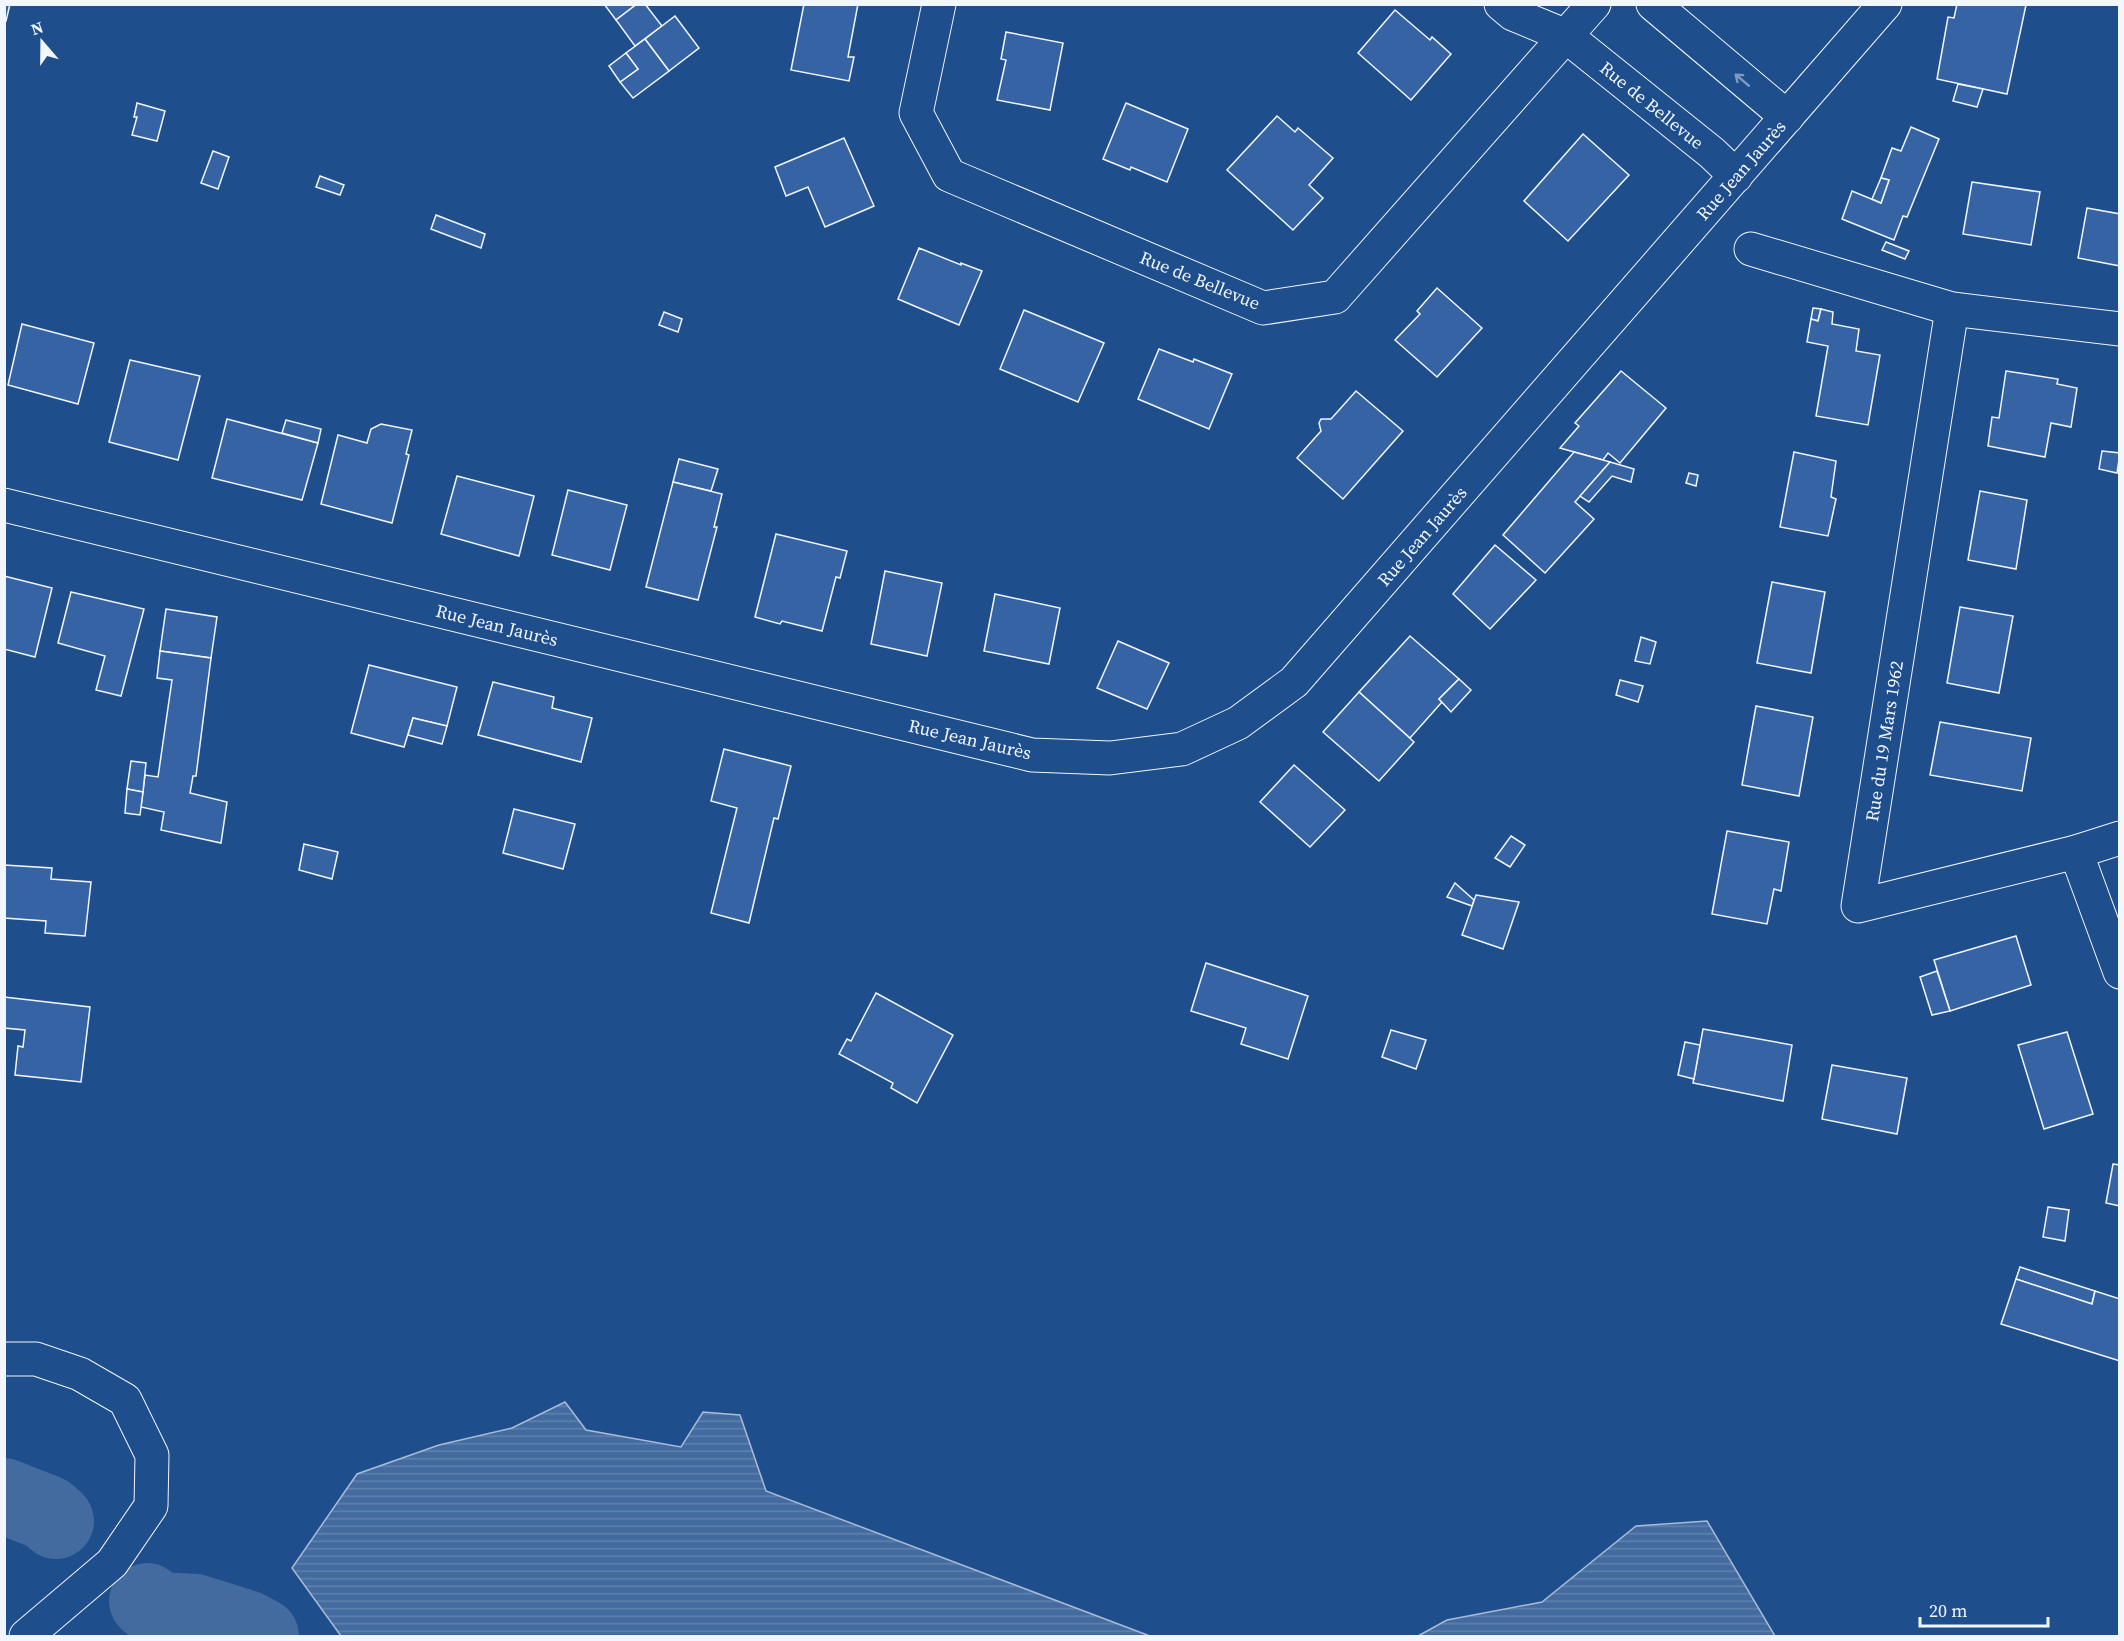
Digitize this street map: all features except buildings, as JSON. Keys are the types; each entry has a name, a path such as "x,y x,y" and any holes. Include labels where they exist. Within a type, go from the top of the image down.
{"street":[{"name":"Rue de Bellevue","path":"939,4 916,113 949,175 1263,308 1335,297 1594,4"},
{"path":"1502,4 1513,14 1566,36"},
{"path":"1653,4 1787,117"},
{"name":"Rue Jean Jaurès","path":"4,505 1032,755 1110,758 1182,749 1238,723 1294,682 1885,4"},
{"name":"Rue de Bellevue","path":"1566,36 1712,153 1736,176"},
{"path":"1751,249 1952,309 2120,329"},
{"name":"Rue du 19 Mars 1962","path":"1952,309 1858,906 2076,852 2120,838"},
{"path":"2076,852 2120,972"},
{"path":"4,1359 36,1359 80,1374 125,1400 152,1455 151,1506 112,1563 26,1636"}],"water":[{"path":"565,1402 586,1430 681,1447 703,1412 740,1415 766,1491 1150,1636 341,1636 292,1568 357,1474 439,1445 512,1428"},
{"path":"1707,1521 1775,1636 1418,1636 1447,1620 1542,1602 1636,1526"}],"waterway":[{"path":"4,1496 47,1513 56,1521"},
{"path":"147,1601 158,1610 195,1612 246,1628 261,1636"}]}
